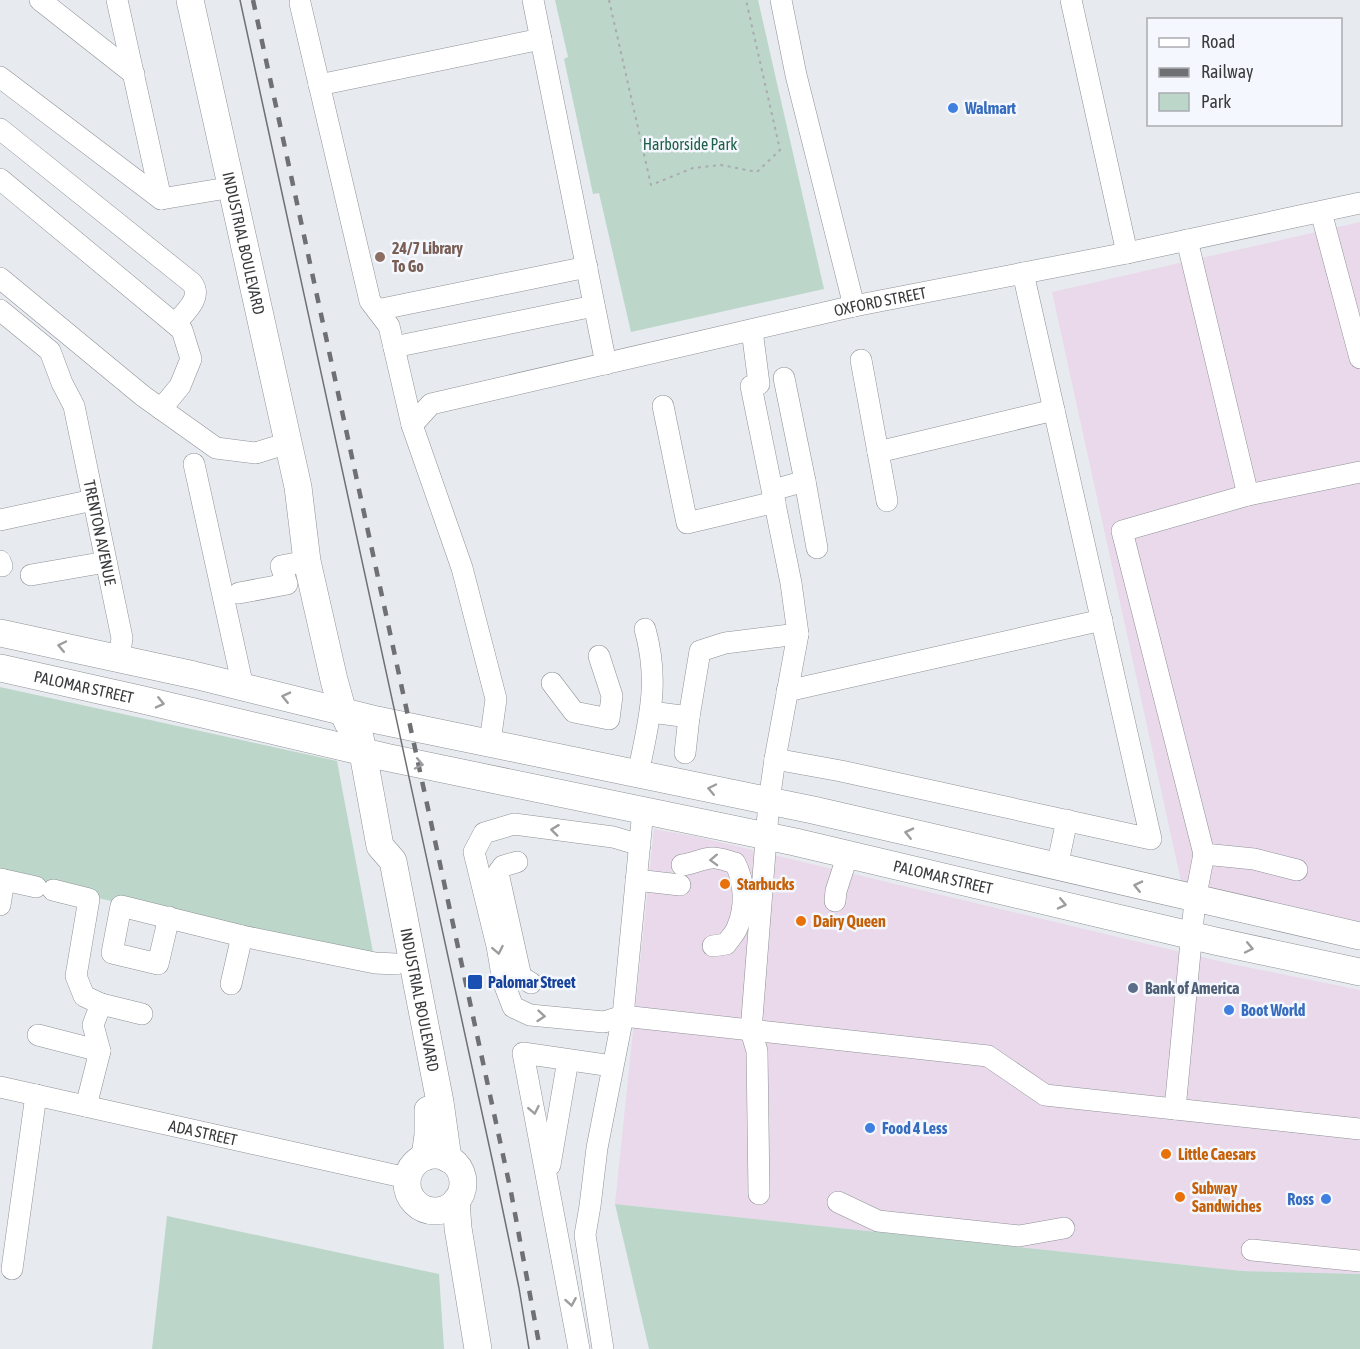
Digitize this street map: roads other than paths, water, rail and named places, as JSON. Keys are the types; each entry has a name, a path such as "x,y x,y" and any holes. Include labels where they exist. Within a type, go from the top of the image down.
{"main road":[{"name":"INDUSTRIAL BOULEVARD","path":"190,0 298,488 307,561 362,751 380,846 393,861 440,1102 436,1158"},
{"name":"INDUSTRIAL BOULEVARD","path":"298,488 316,540 350,714"},
{"name":"PALOMAR STREET","path":"0,633 243,687 350,714 769,801 1360,936"},
{"name":"PALOMAR STREET","path":"0,668 362,751 848,854 1215,941 1360,972"},
{"name":"INDUSTRIAL BOULEVARD","path":"380,846 374,859 428,1108 428,1135 436,1158 459,1170 462,1178 461,1194 456,1201 458,1228 478,1349"},
{"path":"407,1178 417,1162 436,1158"},
{"name":"INDUSTRIAL BOULEVARD","path":"407,1178 409,1195 414,1203 430,1211 458,1274 467,1288"},
{"path":"430,1211 449,1208 456,1201"}],"street":[{"path":"40,0 134,74"},
{"path":"117,0 162,198"},
{"path":"533,0 606,364"},
{"path":"781,0 796,75 854,306"},
{"path":"1071,0 1127,253"},
{"path":"304,1 319,85 370,301 389,326 412,425 462,568 496,699 490,742"},
{"path":"319,85 541,39"},
{"path":"0,77 162,198 233,187"},
{"path":"0,129 192,283 197,294 192,304 175,324"},
{"path":"0,179 182,330 191,359 180,386 161,409"},
{"name":"OXFORD STREET","path":"412,425 431,404 854,306 1127,253 1360,203"},
{"path":"1321,212 1360,358"},
{"path":"1187,240 1248,495"},
{"path":"377,310 587,267"},
{"path":"775,759 1151,839 1023,273"},
{"path":"0,278 143,396 216,448 256,453 288,443"},
{"path":"394,347 594,306"},
{"name":"TRENTON AVENUE","path":"0,310 50,351 74,406 122,638 119,659"},
{"path":"752,330 755,385 798,634 769,801 751,1031 757,1051 759,1194"},
{"path":"861,360 887,501"},
{"path":"784,378 817,548"},
{"path":"663,406 687,523 774,496 805,481"},
{"path":"878,452 1054,410"},
{"path":"194,464 243,687"},
{"path":"1175,1109 1195,900 1204,854 1122,531 1248,495 1360,472"},
{"path":"0,520 93,500"},
{"path":"239,593 286,584 281,566 307,561"},
{"path":"31,575 106,562"},
{"path":"787,691 1102,621"},
{"path":"638,774 651,712 652,654 645,628"},
{"path":"685,753 700,651 725,643 798,634"},
{"path":"552,683 574,712 609,719 612,696 599,656"},
{"path":"651,712 689,717"},
{"path":"603,1349 585,1235 591,1206 597,1148 623,1016 643,810"},
{"path":"1057,867 1067,820"},
{"path":"640,845 613,837 514,824 484,833 474,852 497,946 503,981 513,1007 530,1016 604,1022 623,1016 988,1056 1045,1095 1360,1129"},
{"path":"835,901 848,854"},
{"path":"1204,854 1254,860 1297,870"},
{"path":"636,880 681,875 693,864 710,858 735,863 741,874 742,910 737,928 726,944 713,946"},
{"path":"517,862 503,866 498,873 521,977 531,982"},
{"path":"0,905 2,879 89,898 76,976 84,996 100,1004 142,1014"},
{"path":"169,917 242,936 375,963 396,964"},
{"path":"231,984 242,936"},
{"path":"86,1107 100,1051 93,1025 100,1004"},
{"path":"38,1035 100,1051"},
{"path":"579,1349 523,1053 612,1066"},
{"path":"548,1180 568,1060"},
{"name":"ADA STREET","path":"0,1087 407,1178"},
{"path":"12,1269 36,1095"},
{"path":"838,1202 878,1221 1020,1236 1064,1228"},
{"path":"559,1237 585,1235"},
{"path":"1252,1250 1360,1261"}],"tram line":[{"path":"240,0 494,1168 529,1349"}],"railway":[{"path":"253,0 511,1192 540,1349"}],"place":[{"name":"Walmart","path":"953,108"},
{"name":"24/7 Library To Go","path":"380,257"},
{"name":"Starbucks","path":"725,884"},
{"name":"Dairy Queen","path":"801,921"},
{"name":"Palomar Street","path":"475,982"},
{"name":"Bank of America","path":"1133,988"},
{"name":"Boot World","path":"1229,1010"},
{"name":"Food 4 Less","path":"870,1128"},
{"name":"Little Caesars","path":"1166,1154"},
{"name":"Subway Sandwiches","path":"1180,1197"},
{"name":"Ross","path":"1326,1199"}],"park label":[{"name":"Harborside Park","path":"690,144"}]}
